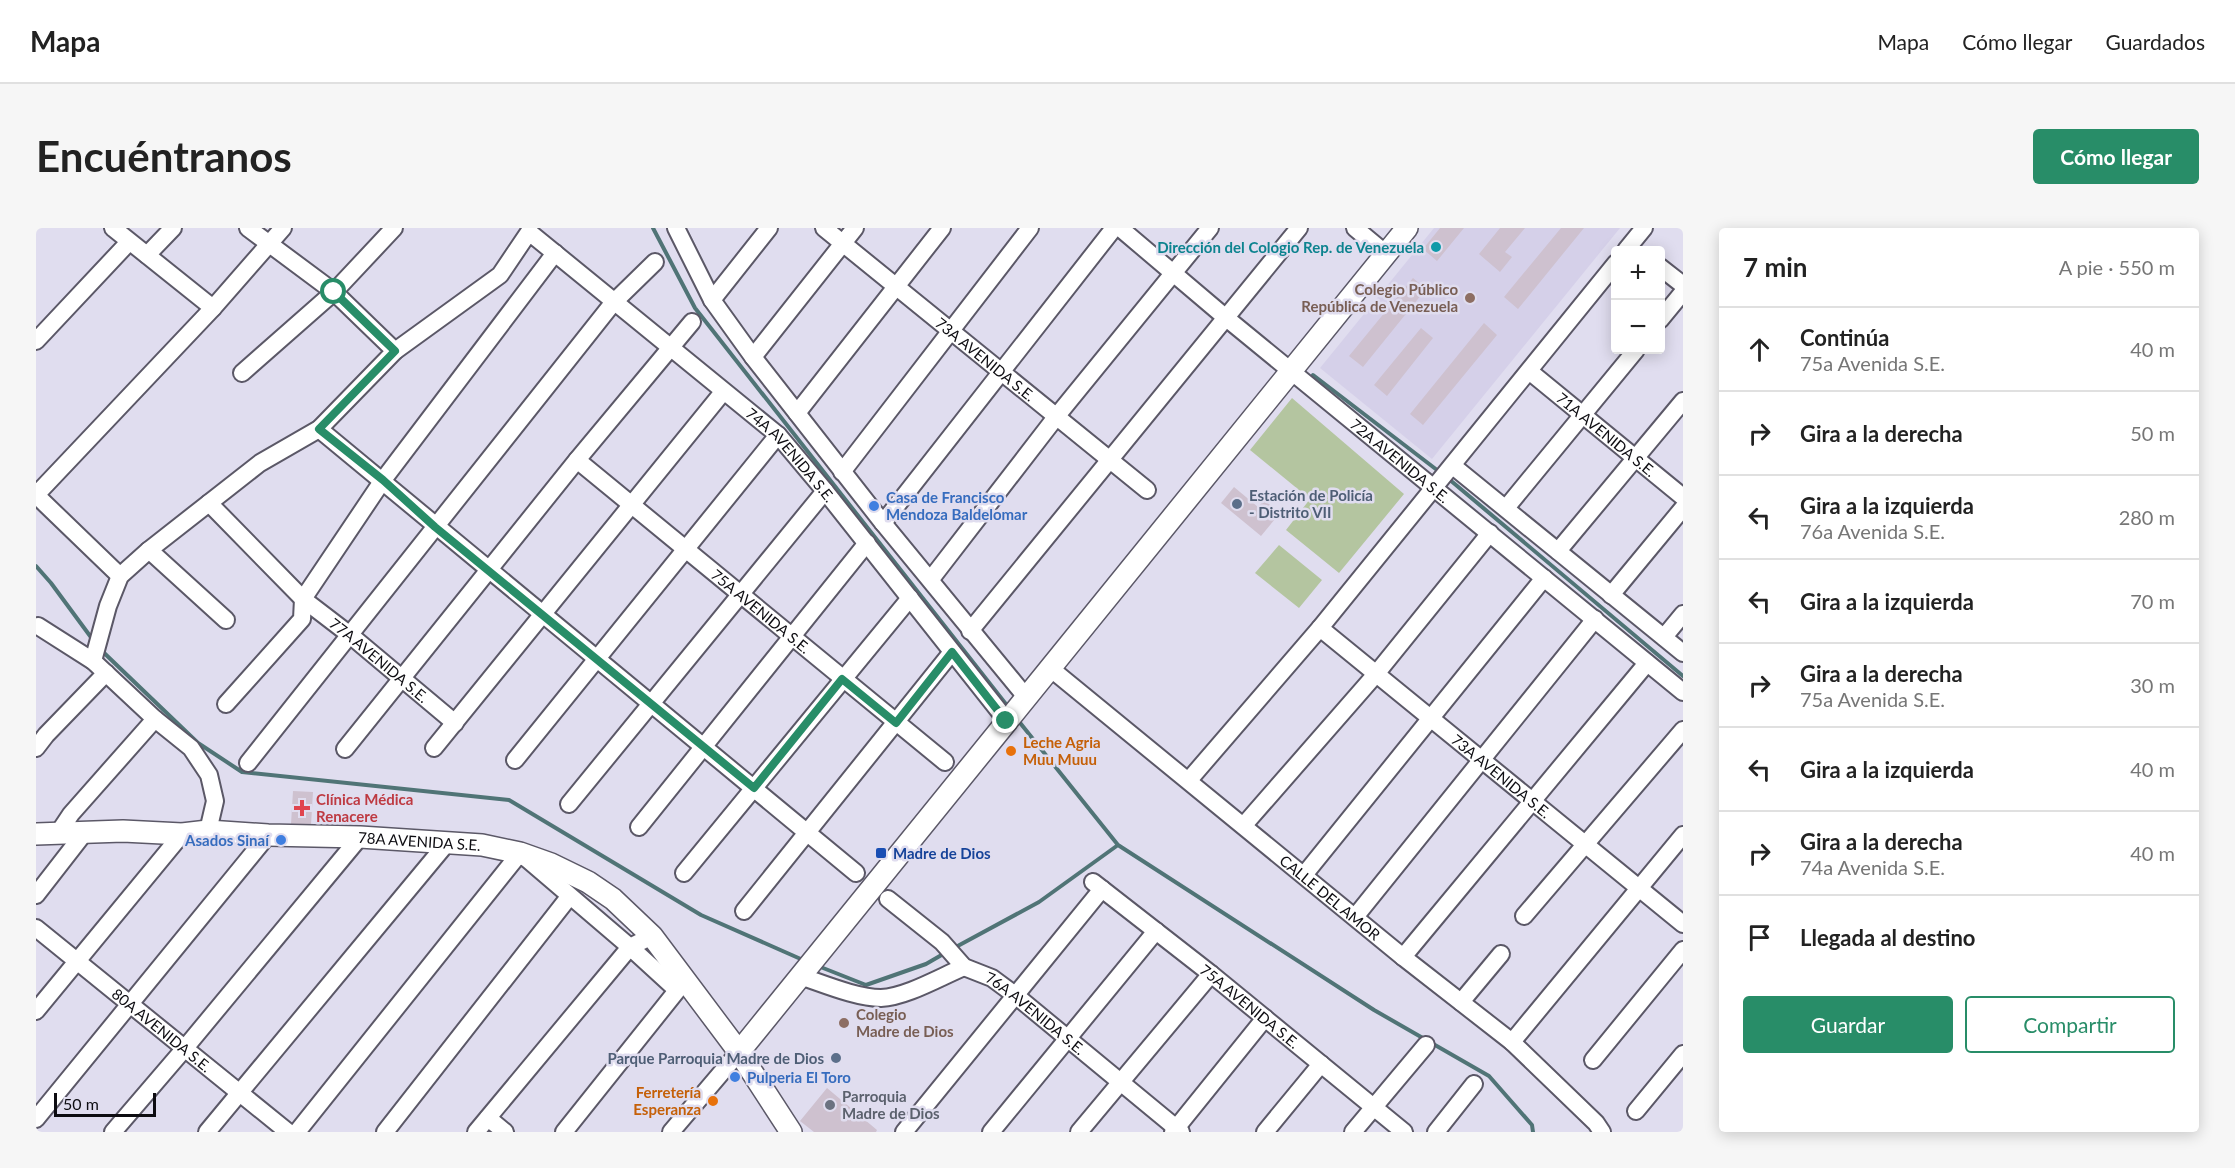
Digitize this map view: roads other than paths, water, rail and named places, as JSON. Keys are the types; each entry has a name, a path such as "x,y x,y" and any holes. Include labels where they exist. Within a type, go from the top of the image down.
{"street":[{"path":"114,228 213,308"},
{"path":"147,255 173,228"},
{"path":"93,661 108,606 120,576 149,550 260,463 319,429 395,351 334,292 248,228"},
{"path":"120,576 36,495 213,308 283,228"},
{"path":"242,373 334,292 394,228"},
{"path":"712,300 769,228"},
{"name":"73A AVENIDA S.E.","path":"824,228 1147,490"},
{"path":"753,357 855,228"},
{"path":"797,413 942,228"},
{"path":"843,472 1030,228"},
{"path":"883,523 1114,228"},
{"name":"72A AVENIDA S.E.","path":"1120,228 1225,317 1683,692"},
{"path":"931,579 1056,417 1210,228"},
{"path":"970,631 1299,228"},
{"path":"1355,228 1386,254"},
{"path":"671,1132 739,1052 1407,228"},
{"path":"1634,246 1644,228"},
{"name":"74A AVENIDA S.E.","path":"679,230 712,300 753,357 883,523 1026,697"},
{"name":"74A AVENIDA S.E.","path":"395,351 500,275 529,232 613,303 778,435 867,543 1006,721"},
{"path":"36,341 129,242"},
{"path":"226,704 302,620 303,599 383,480 555,253"},
{"path":"248,763 613,303 655,262"},
{"path":"1189,780 1320,628 1611,269"},
{"path":"1665,271 1683,285"},
{"path":"1665,314 1683,292"},
{"path":"345,749 577,460 692,322"},
{"path":"1506,508 1633,354"},
{"name":"71A AVENIDA S.E.","path":"1529,371 1683,497"},
{"path":"434,748 723,392"},
{"path":"1558,551 1683,401"},
{"path":"319,429 856,873"},
{"path":"515,760 778,435"},
{"name":"75A AVENIDA S.E.","path":"577,460 945,762"},
{"name":"72A AVENIDA S.E.","path":"1453,466 1683,652"},
{"path":"569,804 825,491"},
{"name":"77A AVENIDA S.E.","path":"209,503 303,599 350,635 455,723"},
{"path":"1611,595 1683,508"},
{"path":"1244,825 1376,674 1490,533"},
{"path":"639,827 867,543"},
{"path":"149,550 226,620"},
{"path":"1304,875 1544,578"},
{"path":"684,873 910,598"},
{"path":"1664,637 1683,614"},
{"path":"1355,917 1594,619"},
{"path":"38,626 93,661 190,748 209,775 215,801 208,831"},
{"name":"73A AVENIDA S.E.","path":"1320,628 1683,924"},
{"path":"744,911 952,652"},
{"path":"1403,957 1647,663"},
{"name":"CALLE DEL AMOR","path":"1050,668 1403,957 1512,1042 1596,1123 1602,1132"},
{"path":"39,737 106,673"},
{"path":"59,832 71,814 155,719"},
{"path":"1524,916 1683,729"},
{"name":"78A AVENIDA S.E.","path":"36,834 123,831 182,834 208,831 360,837 482,845 520,853 551,864 588,882 613,899 652,936 681,985 739,1052 791,1132"},
{"path":"36,895 85,832"},
{"path":"36,1011 182,834"},
{"path":"36,1119 268,835"},
{"path":"1512,1042 1683,835"},
{"path":"113,1132 360,837"},
{"path":"207,1132 447,843"},
{"path":"297,1132 520,853 569,897 681,985 564,1132"},
{"name":"75A AVENIDA S.E.","path":"1015,995 1097,885 1211,974 1404,1132"},
{"path":"386,1132 569,897"},
{"name":"76A AVENIDA S.E.","path":"888,899 953,954 1015,995 1177,1131"},
{"name":"80A AVENIDA S.E.","path":"36,928 288,1132"},
{"path":"991,1132 1156,931"},
{"path":"476,1132 630,947 652,936"},
{"path":"1593,1060 1683,950"},
{"path":"808,967 868,997 883,998 900,994 953,954"},
{"path":"1461,1002 1501,954"},
{"path":"1079,1132 1211,974"},
{"path":"906,1131 1015,995"},
{"path":"1177,1131 1265,1018"},
{"path":"1353,1132 1426,1045"},
{"path":"1636,1111 1683,1054"},
{"path":"1265,1132 1321,1064"},
{"path":"1436,1132 1474,1084"},
{"path":"488,1118 505,1132"}],"waterway":[{"path":"653,228 695,308 1009,708"},
{"path":"1313,375 1437,470"},
{"path":"1450,480 1683,676"},
{"path":"36,566 93,640"},
{"path":"101,650 198,743 242,772 509,800 701,915 803,960"},
{"path":"1017,719 1118,845 1374,1010 1489,1076 1532,1125 1533,1132"},
{"path":"954,948 1039,902 1118,845"},
{"path":"818,966 866,985 926,964 945,953"}],"place":[{"name":"Dirección del Cologio Rep. de Venezuela","path":"1436,247"},
{"name":"Colegio Público República de Venezuela","path":"1470,298"},
{"name":"Estación de Policía - Distrito VII","path":"1237,504"},
{"name":"Casa de Francisco Mendoza Baldelomar","path":"874,506"},
{"name":"Leche Agria Muu Muuu","path":"1011,751"},
{"name":"Clínica Médica Renacere","path":"302,808"},
{"name":"Asados Sinaí","path":"281,840"},
{"name":"Madre de Dios","path":"881,853"},
{"name":"Colegio Madre de Dios","path":"844,1023"},
{"name":"Parque Parroquia Madre de Dios","path":"836,1058"},
{"name":"Pulperia El Toro","path":"735,1077"},
{"name":"Ferretería Esperanza","path":"713,1101"},
{"name":"Parroquia Madre de Dios","path":"830,1105"}]}
